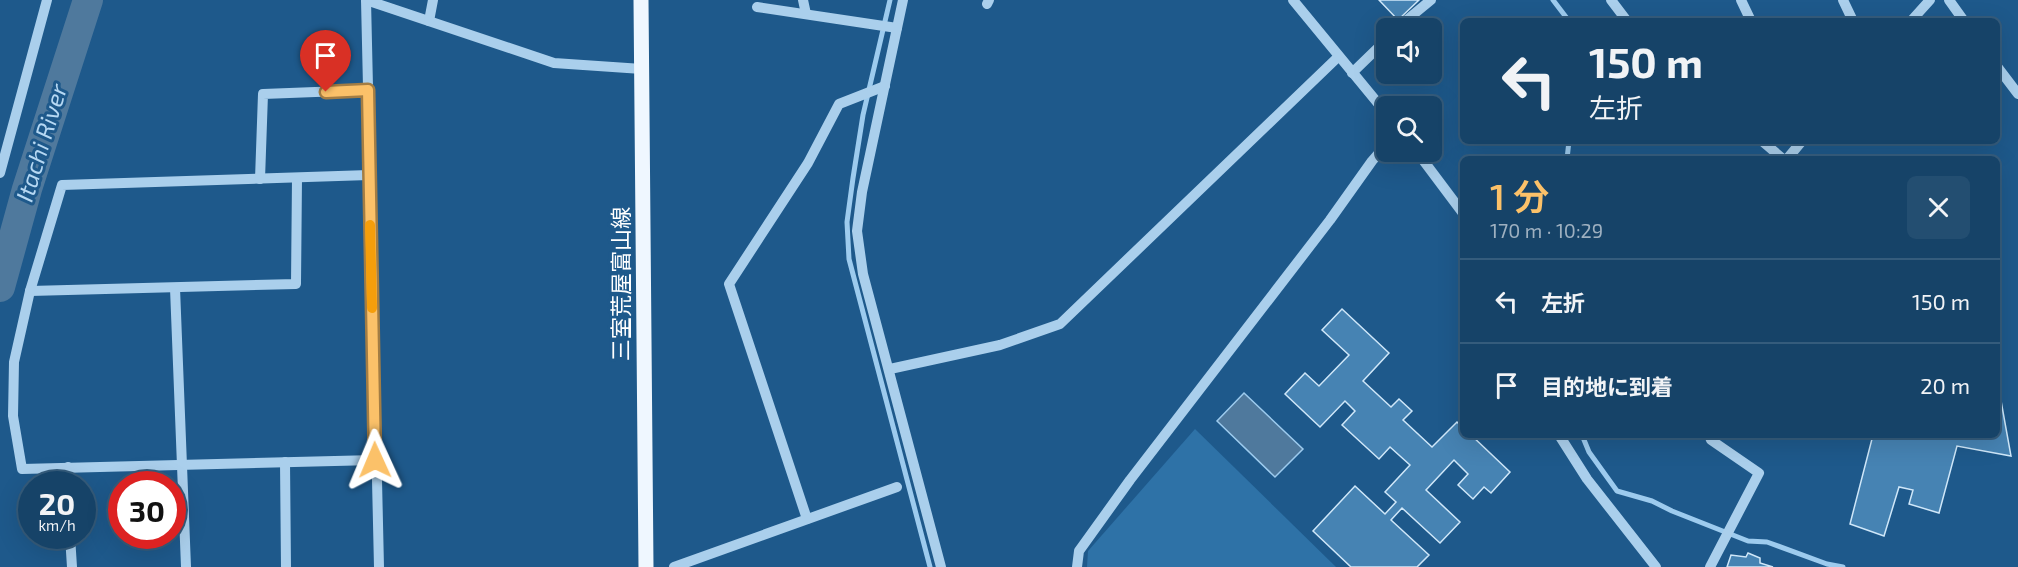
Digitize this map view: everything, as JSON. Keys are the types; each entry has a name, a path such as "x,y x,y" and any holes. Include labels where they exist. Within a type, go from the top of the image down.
{"main road":[{"name":"三室荒屋富山線","path":"641,0 646,567"}],"street":[{"path":"0,173 47,0"},
{"path":"379,567 366,0 554,63 642,69"},
{"path":"429,21 433,0"},
{"path":"803,0 806,14"},
{"path":"903,0 862,192 857,231 863,274 941,567"},
{"path":"1293,0 1376,101"},
{"path":"1409,18 1431,0"},
{"path":"1611,0 1625,18"},
{"path":"1741,0 1750,18"},
{"path":"1843,0 1852,18"},
{"path":"1914,18 1930,0"},
{"path":"1949,0 1962,18"},
{"path":"757,7 897,28"},
{"path":"1352,73 1376,50"},
{"path":"890,369 1000,345 1060,324 1338,57"},
{"path":"2000,70 2018,94"},
{"path":"807,519 729,284 808,163 839,104 885,86"},
{"path":"260,179 263,94 368,90"},
{"path":"1766,144 1781,156"},
{"path":"1788,156 1799,144"},
{"path":"1077,567 1079,551 1130,480 1330,220 1376,156"},
{"path":"1424,162 1460,209"},
{"path":"369,175 62,185 30,291 14,362 13,416 22,469 375,460"},
{"path":"30,291 296,284 297,178"},
{"path":"175,288 186,567"},
{"path":"1561,438 1587,479 1656,567"},
{"path":"1710,438 1759,473 1710,567"},
{"path":"285,462 286,567"},
{"path":"68,467 68,471"},
{"path":"674,567 897,487"},
{"path":"71,549 72,567"}],"shaded area":[{"path":"1244,393 1303,449 1275,477 1217,421"},
{"path":"1195,429 1336,567 1087,567 1088,551"}],"building":[{"path":"1379,0 1419,0 1400,18 1396,18"},
{"path":"1342,309 1389,353 1363,381 1391,407 1399,399 1412,411 1403,420 1432,447 1457,422 1460,425 1460,438 1474,438 1510,472 1491,493 1484,487 1473,499 1458,485 1468,474 1454,460 1426,490 1460,522 1440,543 1402,508 1391,520 1429,555 1417,567 1351,567 1313,531 1355,486 1385,514 1396,502 1385,492 1410,465 1390,447 1379,459 1342,425 1355,411 1345,401 1320,427 1285,394 1305,373 1319,386 1349,355 1322,330"},
{"path":"2000,395 2011,456 1957,446 1939,513 1909,504 1913,490 1899,487 1884,536 1850,524 1872,438 2000,438"},
{"path":"1748,553 1760,558 1760,563 1773,567 1727,567 1731,555 1746,557"}],"waterway":[{"name":"Itachi River","path":"0,287 27,189 88,0"},
{"path":"890,0 863,115 853,178 847,222 849,259 930,567"},
{"path":"1553,0 1567,18"},
{"path":"1567,156 1569,144"},
{"path":"1583,438 1589,452 1617,491 1652,501 1748,541 1767,542 1827,564 1843,567"}],"slow traffic":[{"path":"370,225 372,308"}],"route":[{"path":"326,92 368,90 375,460"}]}
